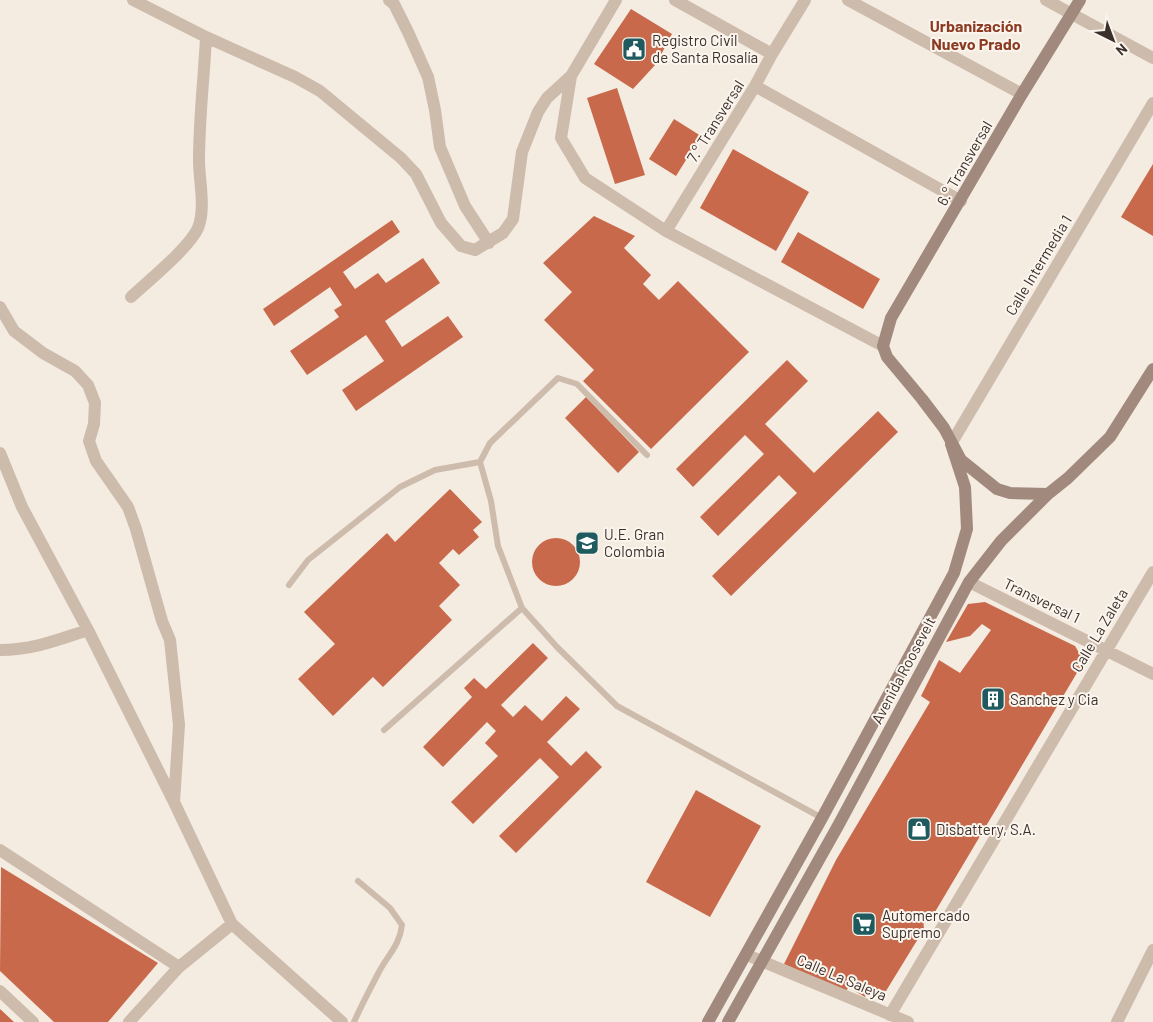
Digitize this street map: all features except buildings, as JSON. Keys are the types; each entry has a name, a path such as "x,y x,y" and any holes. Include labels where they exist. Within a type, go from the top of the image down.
{"street":[{"path":"133,0 206,37 295,77 320,91 401,158 416,174 440,224 461,246 475,250 503,233 513,219 522,152 538,112 547,98 571,76 616,0"},
{"path":"389,0 394,4 428,77 440,147 465,206 489,243"},
{"path":"675,0 772,54"},
{"name":"7.° Transversal","path":"666,231 805,0"},
{"path":"848,0 1022,94"},
{"path":"1046,0 1153,58"},
{"name":"6.° Transversal","path":"884,346 891,318 1022,94 1080,0"},
{"path":"131,297 188,243 198,228 201,210 199,160 206,37"},
{"path":"571,76 561,138 585,178 666,231 884,346 886,357 944,428 961,460 997,489 1010,493 1048,494"},
{"path":"755,86 961,201"},
{"name":"Calle Intermedia 1","path":"951,444 1153,103"},
{"path":"0,308 14,331 42,353 75,371 88,385 95,404 94,424 89,441 96,461 128,508 136,529 162,621 170,640 179,725 174,802"},
{"name":"Avenida Roosevelt","path":"728,1022 839,824 969,582 1001,541 1048,494 1098,451 1110,437 1153,369"},
{"name":"Avenida Roosevelt","path":"708,1022 747,955 954,573 967,529 965,487 951,444"},
{"path":"0,453 22,507 88,630 174,802 232,924 342,1022"},
{"name":"Calle La Zaleta","path":"890,1015 1153,572"},
{"name":"Transversal 1","path":"969,582 1153,674"},
{"path":"0,650 22,650 88,630"},
{"path":"0,850 179,967"},
{"path":"129,1022 179,967 232,924"},
{"path":"1116,1022 1153,950"},
{"name":"Calle La Saleya","path":"747,955 908,1022"},
{"path":"0,991 33,1022"}],"lane":[{"path":"647,455 578,384 558,378 490,443 480,462 491,501 498,546 522,608 617,706 822,818"},
{"path":"289,585 308,560 400,487 435,470 480,462"},
{"path":"384,730 522,608"},
{"path":"354,1022 401,936 402,925 390,908 358,881"}],"place":[{"name":"Registro Civil de Santa Rosalía","path":"634,49"},
{"name":"U.E. Gran Colombia","path":"587,543"},
{"name":"Sanchez y Cia","path":"993,699"},
{"name":"Disbattery, S.A.","path":"919,829"},
{"name":"Automercado Supremo","path":"864,924"}],"district":[{"name":"Urbanización Nuevo Prado","path":"976,34"}]}
